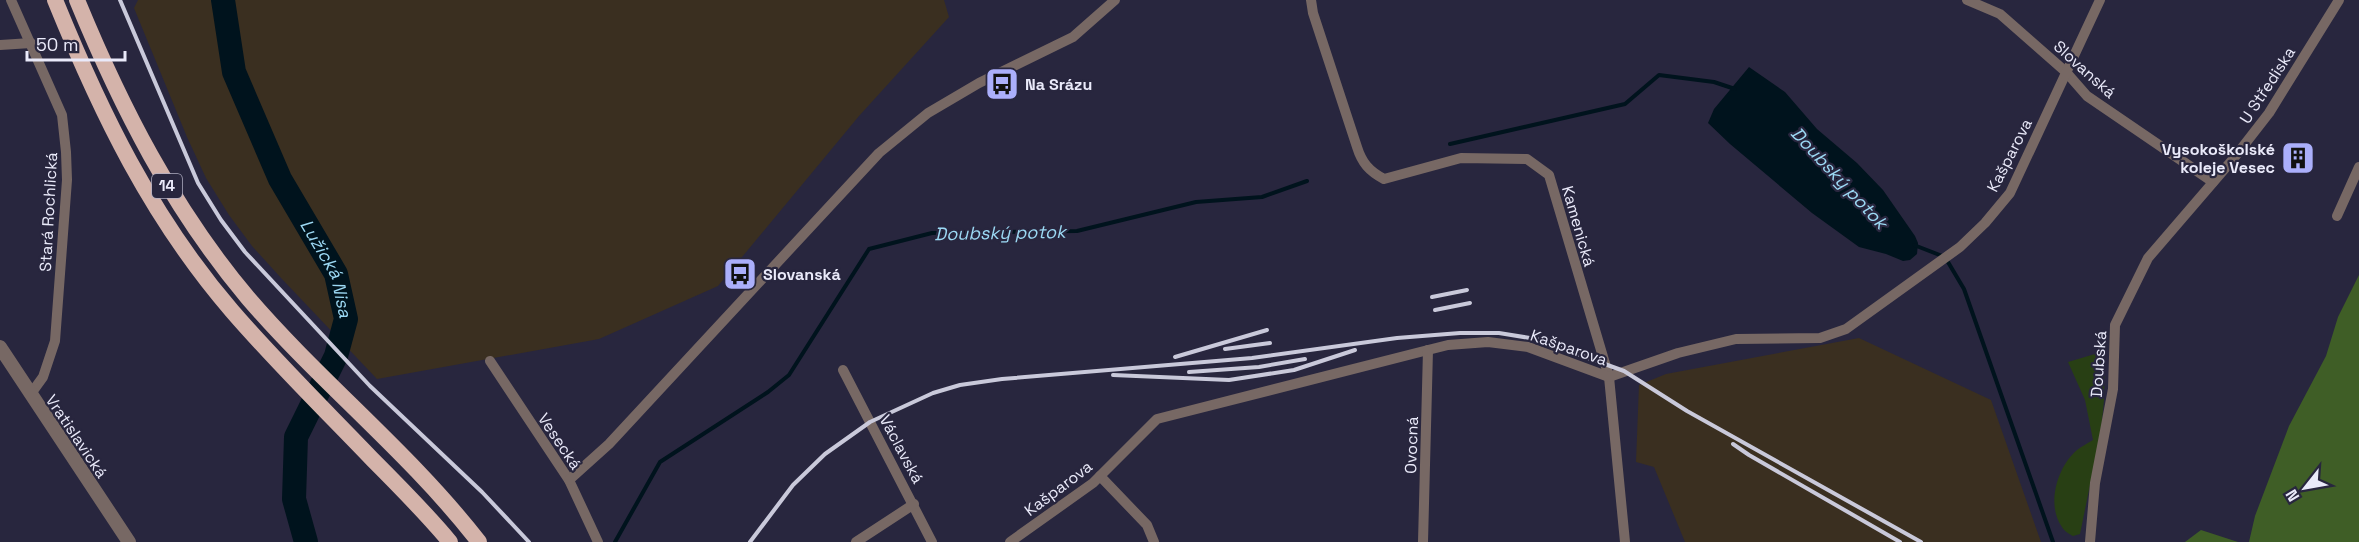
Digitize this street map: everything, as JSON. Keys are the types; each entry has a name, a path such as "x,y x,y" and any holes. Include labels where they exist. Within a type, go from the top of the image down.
{"highway":[{"name":"14","path":"55,0 123,153 185,252 231,310 266,349 450,542"},
{"name":"14","path":"78,0 144,145 170,190 216,256 248,297 294,348 420,475 478,542"}],"street":[{"name":"Stará Rochlická","path":"11,0 62,114 67,180 55,341 43,377 30,395"},
{"path":"569,480 609,444 879,153 938,107 979,83 1074,37 1115,0"},
{"name":"Kamenická","path":"1311,0 1313,14 1362,161 1372,172 1384,179 1461,158 1527,159 1549,176 1609,376 1625,542"},
{"name":"Slovanská","path":"1967,0 2000,14 2066,72 2087,96 2213,182"},
{"name":"Kašparova","path":"1010,542 1100,476 1157,419 1448,345 1488,342 1528,347 1609,376 1678,353 1736,339 1820,338 1846,329 1960,247 2010,194 2100,0"},
{"name":"U Střediska","path":"2213,182 2269,113 2339,0"},
{"path":"0,45 31,43"},
{"path":"2337,216 2359,167"},
{"name":"Doubská","path":"2090,542 2095,483 2113,389 2115,325 2148,258 2213,182"},
{"name":"Vratislavická","path":"0,347 129,542"},
{"name":"Ovocná","path":"1423,542 1428,350"},
{"name":"Vesecká","path":"490,361 569,480 598,542"},
{"name":"Václavská","path":"843,370 932,542"},
{"path":"1100,476 1147,525 1154,542"},
{"path":"856,542 914,504"}],"shaded area":[{"path":"138,0 944,0 949,17 859,116 718,286 599,339 377,379 252,246 229,215 206,178 187,137 134,8"},
{"path":"1859,338 1991,400 2041,542 1685,542 1654,467 1636,462 1639,385 1666,374"}],"green space":[{"path":"2359,275 2359,542 2249,542 2255,516 2289,426 2326,356 2338,317"},
{"path":"2105,351 2101,431 2080,534 2073,536 2064,530 2057,518 2054,497 2056,487 2059,476 2070,457 2093,440 2085,400 2068,362"},
{"path":"2201,530 2238,542 2185,542"}],"water":[{"path":"1749,67 1785,92 1817,129 1857,163 1883,190 1915,236 1918,243 1917,254 1910,260 1903,261 1859,247 1812,213 1708,123 1714,109"}],"waterway":[{"name":"Lužická Nisa","path":"223,0 234,72 280,179 336,274 346,319 336,356 296,437 294,499 306,542"},
{"name":"Doubský potok","path":"1450,144 1625,104 1659,75 1714,82 1735,89"},
{"name":"Doubský potok","path":"615,542 660,462 768,392 789,375 869,249 932,233 1077,231 1196,202 1262,197 1307,181"},
{"name":"Doubský potok","path":"1914,245 1945,257 1964,289 2053,542"}],"railway":[{"path":"120,0 198,183 221,220 245,252 370,386 482,492 529,542"},
{"path":"1432,297 1467,290"},
{"path":"1435,310 1470,303"},
{"path":"1175,357 1267,330"},
{"path":"750,542 793,485 825,454 870,422 933,393 960,385 1002,379 1252,358 1397,338 1460,333 1499,333 1536,339 1624,371 1687,411 1921,542"},
{"path":"1225,349 1270,343"},
{"path":"1113,375 1229,380 1294,370 1355,350"},
{"path":"1189,372 1259,367 1305,359"},
{"path":"1733,444 1900,542"}],"place":[{"name":"Na Srázu","path":"1002,84"},
{"name":"Vysokoškolské koleje Vesec","path":"2298,158"},
{"name":"Slovanská","path":"740,274"}]}
